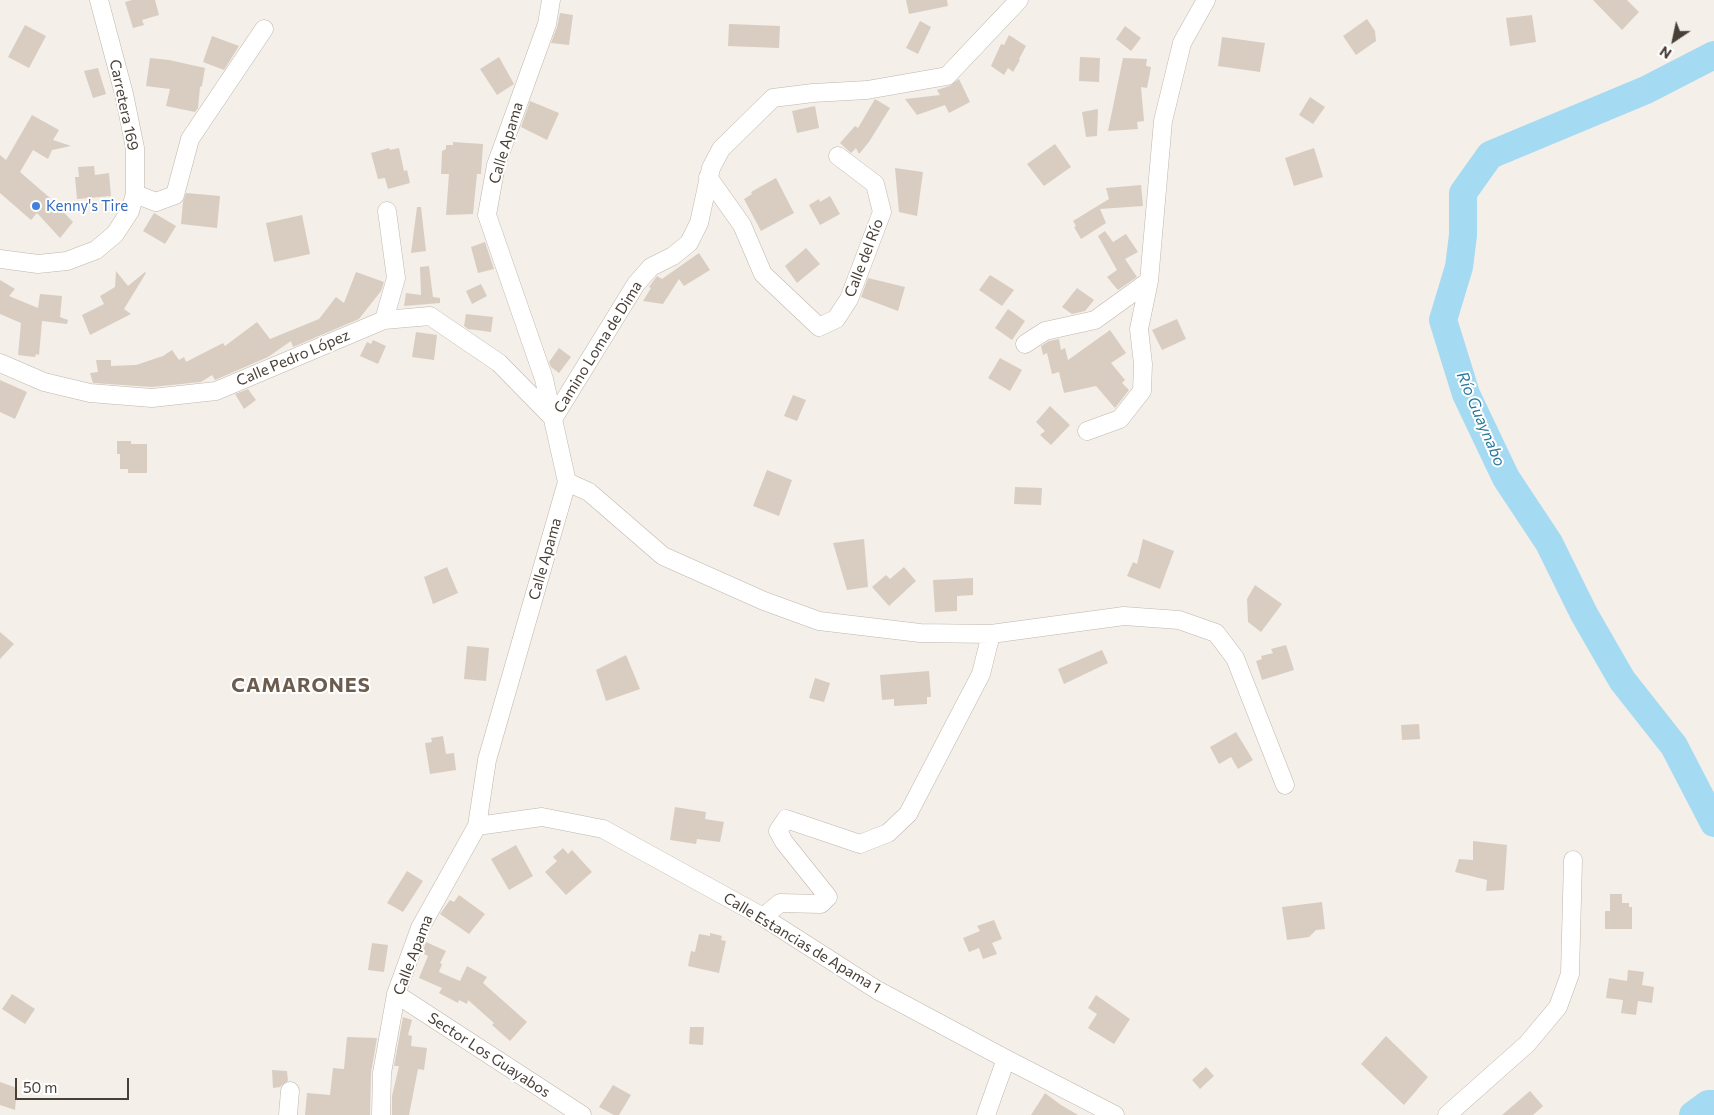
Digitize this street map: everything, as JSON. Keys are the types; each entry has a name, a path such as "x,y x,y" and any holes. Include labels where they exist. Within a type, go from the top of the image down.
{"street":[{"name":"Carretera 169","path":"0,259 38,264 67,261 96,250 115,234 130,211 134,194 135,148 124,94 99,0"},
{"name":"Calle Apama","path":"381,1115 382,1073 396,994 420,928 477,826 487,760 567,482 544,378 487,215 496,165 547,24 550,0"},
{"name":"Camino Loma de Dima","path":"553,419 636,284 651,267 673,256 689,243 699,223 711,168 721,149 773,98 813,93 867,90 947,76 1019,0"},
{"path":"1087,431 1120,419 1142,391 1143,364 1139,329 1148,281 1163,121 1182,43 1206,0"},
{"path":"134,194 156,202 175,195 190,139 264,29"},
{"name":"Calle del Río","path":"708,178 742,226 763,274 819,327 836,319 849,298 882,212 875,184 838,156"},
{"path":"384,320 396,278 388,211"},
{"path":"1024,344 1045,331 1095,320 1148,281"},
{"name":"Calle Pedro López","path":"0,363 44,382 90,393 152,398 216,391 384,320 430,316 499,363 553,419"},
{"path":"567,482 589,492 663,556 764,601 819,620 920,633 991,634 1124,616 1179,620 1216,633 1236,658 1285,785"},
{"path":"763,917 780,903 821,904 828,897 778,831 786,819 860,844 888,833 908,814 981,674 991,634"},
{"name":"Calle Estancias de Apama 1","path":"477,826 542,817 602,829 763,917 877,990 1114,1115"},
{"path":"1447,1115 1527,1044 1558,1007 1570,974 1573,860"},
{"name":"Sector Los Guayabos","path":"396,994 582,1115"},
{"path":"986,1115 1006,1059"},
{"path":"288,1115 290,1091"}],"building":[{"path":"132,0 155,0 159,15 142,20 144,25 133,28 125,2"},
{"path":"906,0 947,0 948,6 909,14"},
{"path":"1593,0 1627,0 1639,12 1622,30"},
{"path":"560,13 573,15 569,45 551,43"},
{"path":"1532,15 1536,42 1510,46 1506,18"},
{"path":"1367,19 1375,31 1376,41 1356,55 1343,36"},
{"path":"920,21 931,27 918,54 906,48"},
{"path":"729,24 780,26 779,48 728,46"},
{"path":"25,25 46,36 29,68 8,57"},
{"path":"1125,26 1141,38 1131,51 1116,39"},
{"path":"1009,35 1026,46 1013,72 1008,68 1004,75 991,66 1001,44 1004,45"},
{"path":"212,36 239,46 224,70 203,62"},
{"path":"1222,37 1265,43 1260,72 1218,66"},
{"path":"499,57 514,84 497,95 480,69"},
{"path":"1080,57 1100,58 1099,82 1079,81"},
{"path":"150,58 205,68 202,86 200,87 198,108 195,112 166,106 170,89 146,86"},
{"path":"1123,58 1147,59 1146,66 1151,67 1147,88 1141,87 1144,121 1137,122 1138,129 1108,131"},
{"path":"98,68 106,94 93,98 84,71"},
{"path":"959,79 970,102 949,113 945,105 917,115 905,99 940,95 937,90 949,86"},
{"path":"1310,97 1325,107 1313,124 1299,115"},
{"path":"875,99 890,108 869,142 859,154 856,148 851,153 840,143 855,126 858,128"},
{"path":"530,101 559,113 547,140 521,127"},
{"path":"815,106 819,128 797,133 792,111"},
{"path":"1098,109 1097,136 1086,137 1082,112"},
{"path":"32,115 59,130 53,140 71,146 52,150 48,159 33,150 20,172 50,198 73,222 60,238 37,213 31,220 0,193 0,155 6,160"},
{"path":"453,142 483,144 481,174 477,174 473,214 446,215 449,174 441,174 442,151 446,149 446,145 453,145"},
{"path":"1055,144 1071,167 1044,186 1027,164"},
{"path":"389,148 390,150 399,148 404,171 407,170 410,183 388,189 385,178 378,179 371,153"},
{"path":"1314,148 1323,177 1294,186 1285,158"},
{"path":"94,166 95,175 109,173 111,196 77,199 75,177 79,177 78,167"},
{"path":"895,168 923,172 917,216 899,212"},
{"path":"776,178 794,213 761,231 744,199 752,194 751,192"},
{"path":"1141,185 1143,206 1100,209 1106,223 1081,239 1074,227 1076,226 1073,221 1109,199 1106,188"},
{"path":"186,193 220,196 217,228 181,224 183,202"},
{"path":"830,196 840,214 820,225 809,205 819,199 820,202"},
{"path":"417,207 421,207 426,251 411,253"},
{"path":"154,213 176,226 165,244 143,231"},
{"path":"302,215 310,254 274,262 266,223"},
{"path":"1105,231 1113,242 1126,234 1138,252 1125,259 1137,277 1118,290 1107,277 1117,270 1098,236"},
{"path":"485,242 494,269 478,273 471,247"},
{"path":"806,248 820,264 797,283 785,266"},
{"path":"699,253 710,270 684,286 679,279 663,304 643,301 651,288 649,287 657,276 662,279"},
{"path":"429,266 433,297 440,298 440,303 404,306 406,293 421,295 420,267"},
{"path":"116,271 128,286 146,273 124,309 131,314 90,335 82,315 104,304 100,296 115,287"},
{"path":"356,272 384,282 381,291 359,319 293,347 291,341 268,357 215,380 212,375 201,382 152,387 93,383 90,373 98,372 96,360 111,360 111,366 136,365 163,356 172,350 179,360 184,357 186,362 223,343 225,346 257,322 270,339 319,319 336,297 344,303"},
{"path":"990,275 1014,290 1002,306 979,290"},
{"path":"868,278 905,287 898,311 861,297"},
{"path":"0,280 15,289 9,296 38,308 40,294 62,296 60,317 68,320 67,324 42,321 39,355 36,354 35,357 18,355 21,323 0,314"},
{"path":"481,284 487,296 472,304 466,291"},
{"path":"1077,288 1094,300 1085,311 1072,314 1062,307"},
{"path":"1008,309 1025,321 1012,340 995,328"},
{"path":"466,314 493,317 491,332 468,329 464,326"},
{"path":"1177,319 1186,339 1162,350 1152,330"},
{"path":"1110,330 1126,353 1111,363 1125,380 1122,383 1129,390 1115,408 1096,386 1064,393 1059,372 1052,374 1047,353 1043,355 1041,346 1049,341 1059,339 1061,350 1065,348 1068,360"},
{"path":"416,332 437,335 434,360 412,357"},
{"path":"373,340 386,346 378,364 360,356 367,342 371,344"},
{"path":"559,348 571,357 559,373 551,367 549,362"},
{"path":"1000,358 1022,370 1010,391 988,378"},
{"path":"0,380 27,392 15,419 0,412"},
{"path":"248,389 256,400 244,409 235,394"},
{"path":"793,395 806,400 797,421 784,416"},
{"path":"1050,406 1070,425 1051,445 1040,435 1045,431 1036,422"},
{"path":"117,441 131,441 131,444 147,444 147,473 128,473 128,469 120,469 120,454 117,454"},
{"path":"767,470 792,480 779,516 753,506"},
{"path":"1015,487 1042,488 1041,505 1014,504"},
{"path":"864,539 868,587 847,590 833,543"},
{"path":"1143,539 1174,551 1160,589 1127,576 1133,562 1137,564"},
{"path":"447,567 458,593 433,604 424,577"},
{"path":"904,567 916,581 889,606 872,587 886,575 890,579"},
{"path":"973,578 973,595 957,596 957,611 935,612 933,580"},
{"path":"1255,585 1282,604 1261,632 1248,622 1247,599"},
{"path":"0,632 14,644 0,659"},
{"path":"1286,645 1294,670 1262,680 1256,661 1262,659 1261,656 1273,653 1271,649"},
{"path":"467,646 489,648 486,681 464,679"},
{"path":"1102,650 1108,663 1064,684 1058,669"},
{"path":"626,655 640,689 606,701 596,670"},
{"path":"929,671 931,697 927,697 927,704 894,706 894,699 882,700 880,675"},
{"path":"815,678 830,683 824,702 809,698"},
{"path":"1419,724 1420,739 1402,740 1401,725"},
{"path":"1236,732 1253,760 1238,769 1231,757 1219,764 1210,747"},
{"path":"443,736 446,754 454,753 456,770 430,774 425,743 432,742 431,738"},
{"path":"675,807 706,812 705,819 724,822 720,842 697,839 696,844 670,840"},
{"path":"1473,841 1507,845 1504,890 1486,891 1487,880 1455,872 1459,859 1473,860"},
{"path":"516,845 533,876 509,890 491,859"},
{"path":"563,848 568,854 572,850 592,872 566,895 545,872 557,861 553,857"},
{"path":"407,871 423,881 403,912 387,903"},
{"path":"1610,894 1622,894 1622,903 1629,903 1629,907 1632,907 1632,929 1605,929 1605,911 1610,911"},
{"path":"459,895 485,914 469,934 440,914 450,900 454,902"},
{"path":"1322,902 1325,929 1316,930 1309,937 1287,940 1282,907"},
{"path":"994,920 1002,939 992,943 997,954 983,959 979,948 969,952 963,938 980,931 977,926"},
{"path":"710,933 722,936 721,940 726,941 719,973 688,966 691,951 695,952 699,934 710,936"},
{"path":"426,942 446,951 440,963 442,964 439,972 460,981 467,966 487,977 483,983 527,1022 510,1041 492,1025 494,1023 468,1000 467,1004 459,1000 458,1003 439,993 442,988 419,978 428,956 422,953"},
{"path":"372,943 388,945 384,972 368,970"},
{"path":"1628,970 1644,972 1642,985 1654,987 1652,1003 1638,1001 1636,1015 1621,1013 1623,1000 1606,998 1609,978 1627,981"},
{"path":"12,994 35,1009 25,1024 2,1009"},
{"path":"1096,995 1130,1019 1114,1044 1088,1028 1097,1014 1088,1008"},
{"path":"403,1017 412,1020 408,1035 412,1036 411,1046 427,1048 424,1070 418,1069 409,1115 392,1115 392,1096 399,1066 394,1066"},
{"path":"690,1027 704,1027 703,1045 689,1044"},
{"path":"1386,1036 1428,1077 1404,1105 1361,1064"},
{"path":"347,1037 377,1038 371,1073 370,1115 305,1115 307,1093 330,1095 333,1068 344,1069"},
{"path":"1206,1067 1214,1076 1200,1089 1192,1080"},
{"path":"272,1070 287,1071 288,1081 280,1087 273,1088"},
{"path":"0,1082 17,1088 15,1110 0,1105"},
{"path":"613,1085 631,1095 619,1115 614,1115 599,1107"},
{"path":"1530,1091 1543,1106 1533,1115 1502,1115"},
{"path":"1045,1093 1061,1105 1078,1115 1031,1115"}],"waterway":[{"name":"Río Guaynabo","path":"1714,55 1646,90 1490,155 1463,193 1463,235 1459,267 1443,320 1466,394 1506,478 1549,543 1584,614 1622,680 1674,746 1714,823"},
{"name":"Río Guaynabo","path":"1693,1115 1708,1104 1714,1104"}],"place":[{"name":"Kenny's Tire","path":"36,206"}],"district":[{"name":"CAMARONES","path":"301,685"}]}
